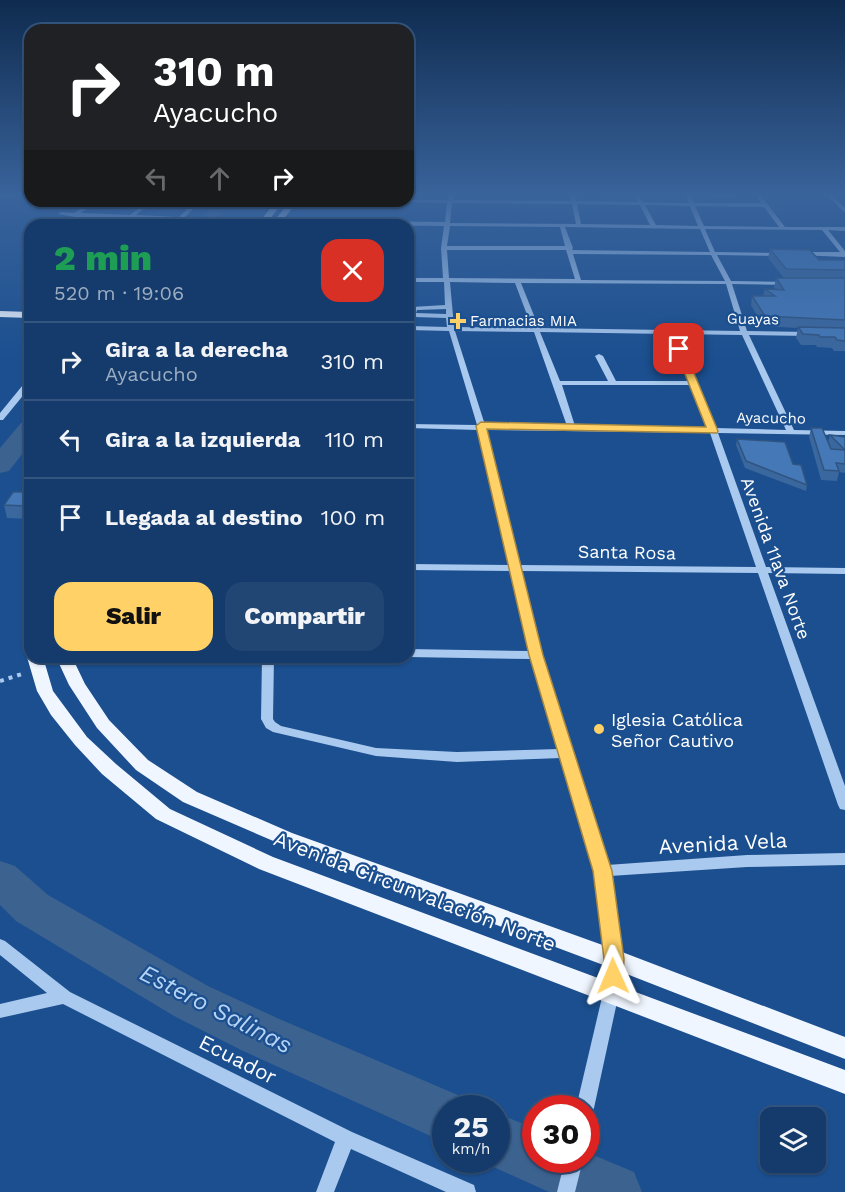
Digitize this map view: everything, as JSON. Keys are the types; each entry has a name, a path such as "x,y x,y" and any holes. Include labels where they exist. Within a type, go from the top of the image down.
{"main road":[{"path":"0,314 24,315"},
{"path":"0,321 24,322"},
{"name":"Avenida Circunvalación Norte","path":"36,663 45,691 57,711 81,741 109,769 163,814 266,863 845,1082"},
{"name":"Avenida Circunvalación Norte","path":"67,663 77,685 103,724 142,765 190,797 285,838 614,959 845,1048"}],"street":[{"path":"444,249 451,323 481,426 517,567 536,655 602,871 614,959 611,993 588,1095"},
{"path":"484,249 785,254"},
{"path":"711,249 729,283 744,330 791,432"},
{"path":"571,250 578,280"},
{"path":"796,254 845,254"},
{"path":"414,280 799,283"},
{"path":"517,281 572,428"},
{"path":"414,308 449,307"},
{"path":"414,316 451,323"},
{"name":"Guayas","path":"414,325 451,323 823,334"},
{"name":"Guayas","path":"744,330 812,328"},
{"name":"Avenida 11ava Norte","path":"671,329 713,431 845,805"},
{"path":"599,356 613,383"},
{"path":"557,383 693,383"},
{"path":"0,418 24,389"},
{"name":"Ayacucho","path":"414,426 845,433"},
{"name":"Santa Rosa","path":"414,567 845,571"},
{"path":"414,654 536,655"},
{"path":"268,663 267,719 270,725 278,729 376,752 457,757 565,753"},
{"name":"Avenida Vela","path":"602,871 747,861 845,859"},
{"name":"Ecuador","path":"0,946 64,997 346,1138 468,1192"},
{"path":"0,1011 64,997"},
{"path":"325,1192 346,1138"},
{"path":"566,1192 571,1173"}],"path":[{"path":"0,681 36,663"}],"building":[{"path":"770,249 810,250 819,260 845,260 845,270 786,269"},
{"path":"776,278 845,278 845,320 765,316 752,296 775,296 765,289 784,290"},
{"path":"798,327 845,328 845,341 837,340 835,337 803,334"},
{"path":"811,428 822,428 831,449 845,450 845,464 836,463 839,471 824,470"},
{"path":"830,435 845,437 845,450"},
{"path":"737,439 785,442 793,464 801,465 807,485 746,461"},
{"path":"13,492 24,492 24,506 4,505"}],"waterway":[{"name":"Estero Salinas","path":"0,465 24,435"},
{"name":"Estero Salinas","path":"0,878 32,908 191,1001 259,1034 432,1111"},
{"name":"Estero Salinas","path":"510,1146 522,1151"},
{"name":"Estero Salinas","path":"571,1173 614,1192"}],"place":[{"name":"Farmacias MIA","path":"458,321"},
{"name":"Iglesia Católica Señor Cautivo","path":"599,729"}],"route":[{"path":"613,976 614,959 602,871 536,655 517,567 481,426 713,431 679,349"}]}
